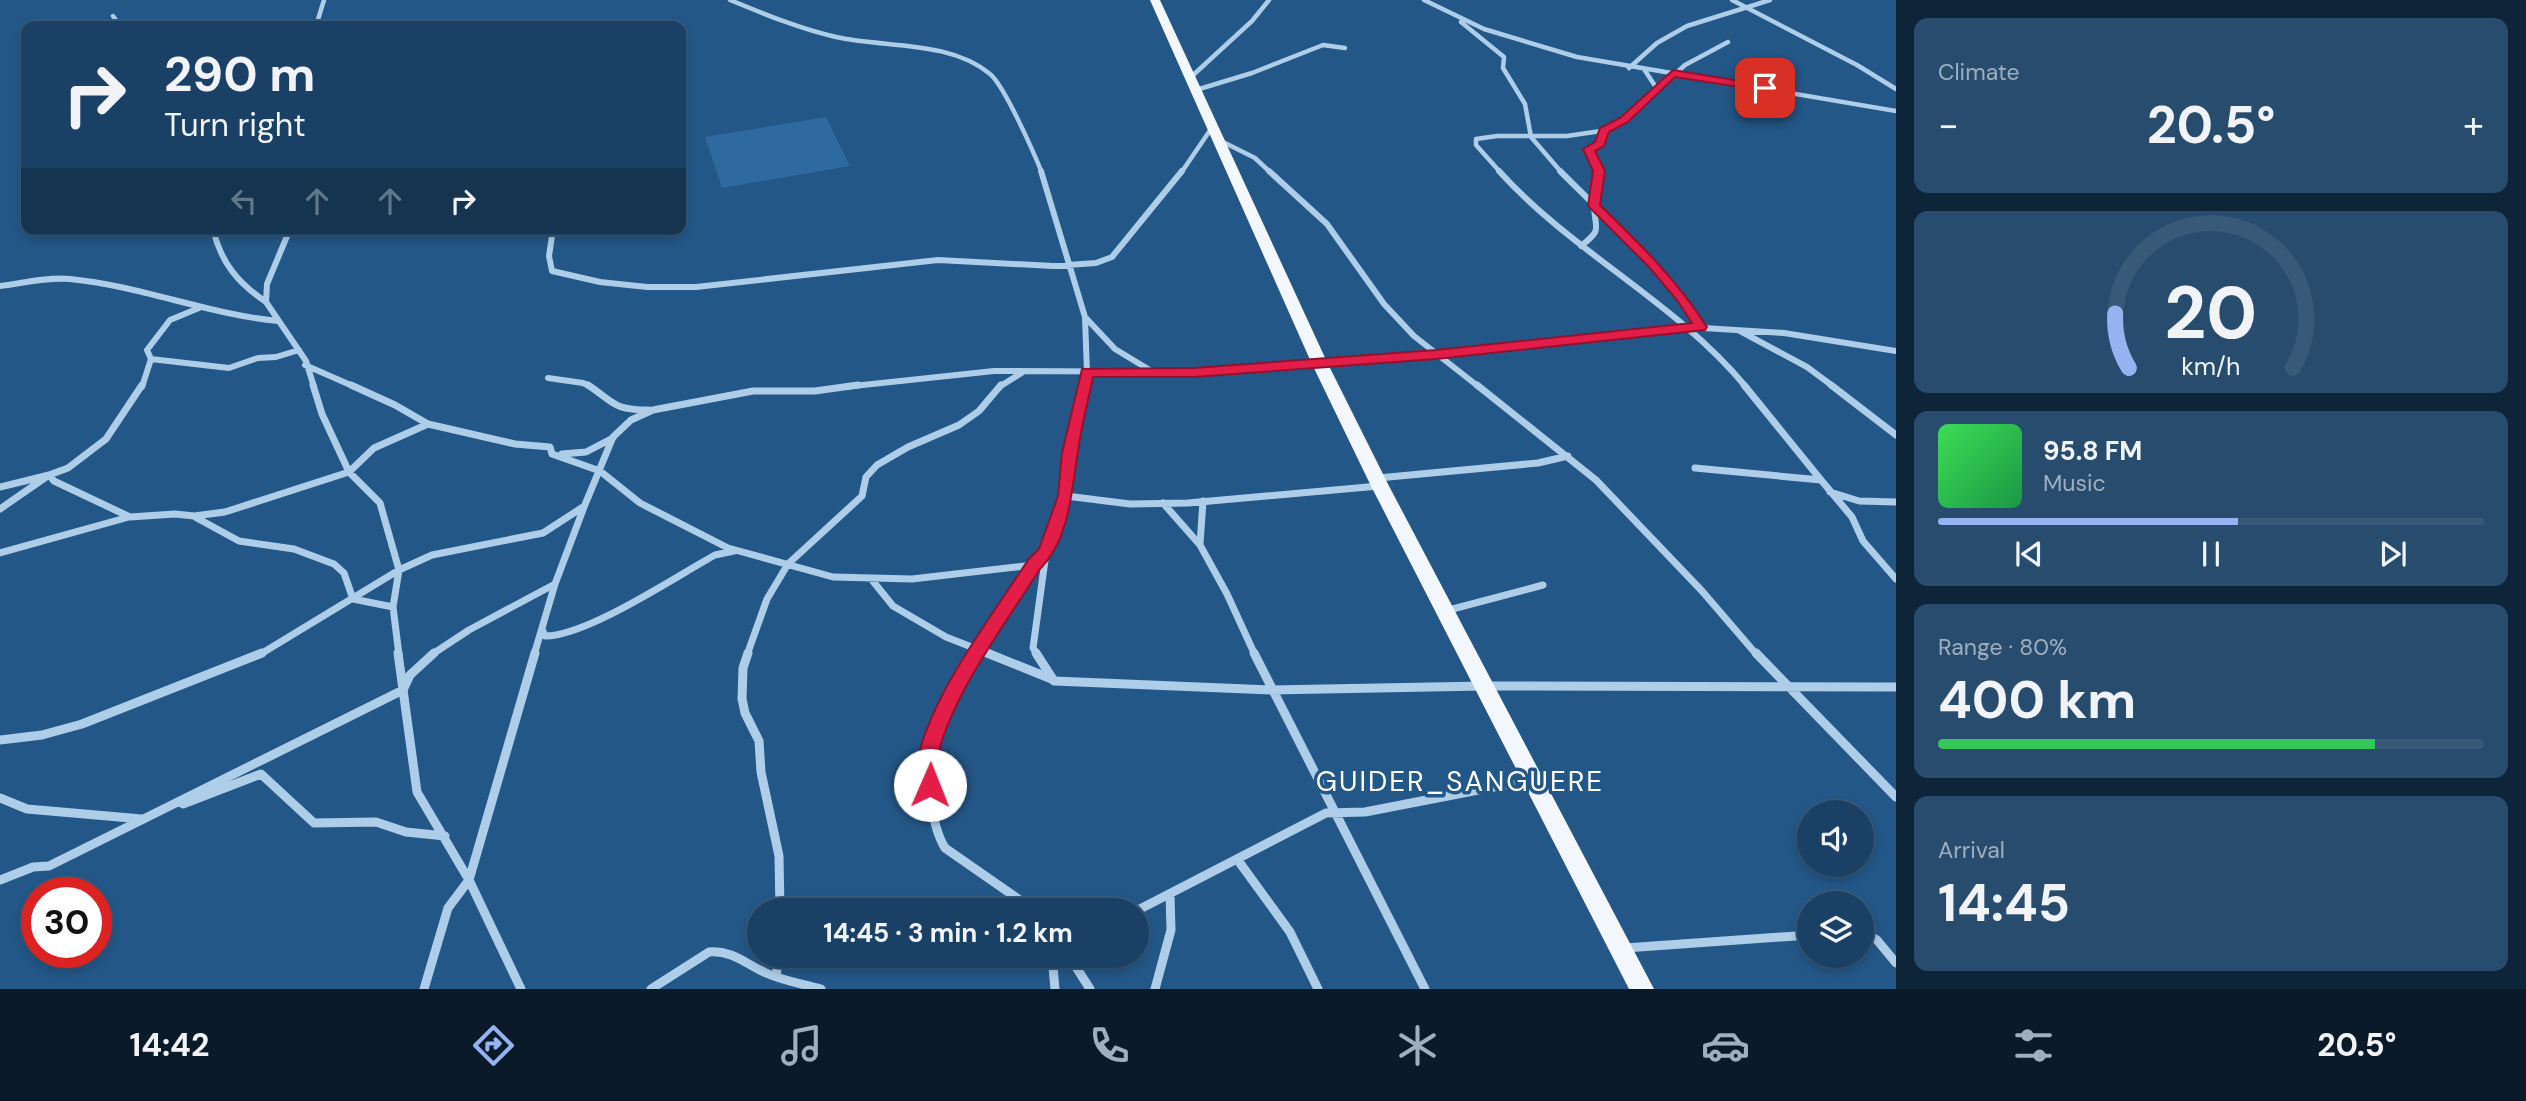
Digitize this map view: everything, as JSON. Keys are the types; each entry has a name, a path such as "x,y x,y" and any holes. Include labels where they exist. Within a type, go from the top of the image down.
{"main road":[{"path":"1155,0 1319,362 1378,482 1642,989"}],"street":[{"path":"318,21 324,0"},
{"path":"730,0 758,12 836,37 945,53 986,69 993,76 1031,146 1043,175 1085,317 1100,340 1157,373"},
{"path":"1193,84 1269,0"},
{"path":"1424,0 1521,43 1629,69 1673,73 1896,111"},
{"path":"1732,0 1786,32 1874,74 1896,89"},
{"path":"1629,69 1642,61 1651,47 1679,30 1770,0"},
{"path":"113,16 116,21"},
{"path":"1455,16 1504,57 1503,68 1525,104 1531,137 1594,206 1654,264 1682,298 1701,327"},
{"path":"1728,42 1695,57 1673,73 1624,120 1604,130 1557,137 1481,137 1476,139 1476,145 1518,192 1581,246 1687,327 1726,363 1852,517 1863,541 1896,579"},
{"path":"1193,84 1252,73 1323,45 1345,48"},
{"path":"1642,61 1644,70 1657,89"},
{"path":"1581,246 1594,236 1598,227 1594,206 1599,171 1589,149 1600,143 1604,130"},
{"path":"552,235 549,267 552,271 638,288 756,280 939,260 1030,266 1098,263 1112,257 1195,155 1217,133 1255,158 1327,224 1384,304 1436,355 1596,480 1692,581 1763,663 1896,797"},
{"path":"214,235 218,253 230,273 266,302 299,350 322,414 349,472 380,503 399,570 393,607 417,792 469,880 521,989"},
{"path":"266,302 267,284 287,235"},
{"path":"0,286 67,279 111,285 248,319 278,321"},
{"path":"0,487 68,468 106,439 141,389 151,359 147,350 170,320 200,308"},
{"path":"1054,681 1033,648 1046,553 1066,496 1070,453 1087,373 1085,317"},
{"path":"548,378 583,383 612,405 628,410 653,410 752,391 815,391 931,376 1024,371 1157,373 1436,355 1687,327 1784,332 1896,351"},
{"path":"1737,330 1807,367 1896,435"},
{"path":"151,359 229,368 258,358 276,357 299,350"},
{"path":"305,365 396,405 428,424 514,444 550,447 552,454"},
{"path":"780,898 779,856 761,772 759,741 745,713 742,699 743,668 767,599 788,564 862,496 866,477 877,465 908,446 959,425 979,411 1002,384 1024,371"},
{"path":"552,454 574,455 586,452 613,437 631,420 653,410"},
{"path":"0,553 130,517 174,514 194,516 225,512 349,472 358,458 428,424"},
{"path":"424,989 448,908 469,880 555,584 613,437"},
{"path":"552,454 600,471 640,503 735,551 833,577 912,579 1034,565"},
{"path":"1066,496 1130,504 1203,501 1538,463 1568,456"},
{"path":"1695,468 1821,480"},
{"path":"0,509 49,475"},
{"path":"49,475 54,481 130,517"},
{"path":"1830,492 1859,501 1896,502"},
{"path":"1200,545 1203,501"},
{"path":"1163,503 1200,545 1227,594 1271,690 1425,989"},
{"path":"0,740 57,732 92,722 162,692 234,667 257,657 399,570 432,555 543,533 584,507"},
{"path":"194,516 239,541 294,550 334,564 344,573 353,598"},
{"path":"542,629 545,636 559,636 585,627 715,555 735,551"},
{"path":"1017,898 945,848 937,835 930,785 930,746 960,681 1034,565 1046,553"},
{"path":"872,580 892,606 946,637 1054,681 1271,690 1484,686 1896,687"},
{"path":"0,880 23,869 49,866 402,690 405,678 441,648 471,628 555,584"},
{"path":"1445,611 1543,585"},
{"path":"353,598 393,607"},
{"path":"0,798 27,809 145,819 261,774 314,823 376,822 406,832 445,836"},
{"path":"1149,904 1316,818 1336,812 1365,812 1504,785 1534,783"},
{"path":"1237,859 1290,932 1318,989"},
{"path":"1155,989 1171,930 1170,894"},
{"path":"1621,948 1797,936"},
{"path":"1874,938 1896,963"},
{"path":"651,989 709,952 720,950 776,976 821,989"},
{"path":"776,976 777,968"},
{"path":"1053,968 1055,989"},
{"path":"1077,968 1090,989"}],"shaded area":[{"path":"826,117 850,166 722,188 705,137"}],"district":[{"name":"GUIDER_SANGUERE","path":"1460,781"}],"route":[{"path":"930,785 930,746 960,681 1034,565 1046,553 1066,496 1070,453 1087,373 1194,372 1436,355 1701,327 1682,298 1654,264 1594,206 1599,171 1589,149 1600,143 1604,130 1624,120 1673,73 1765,88"}]}
